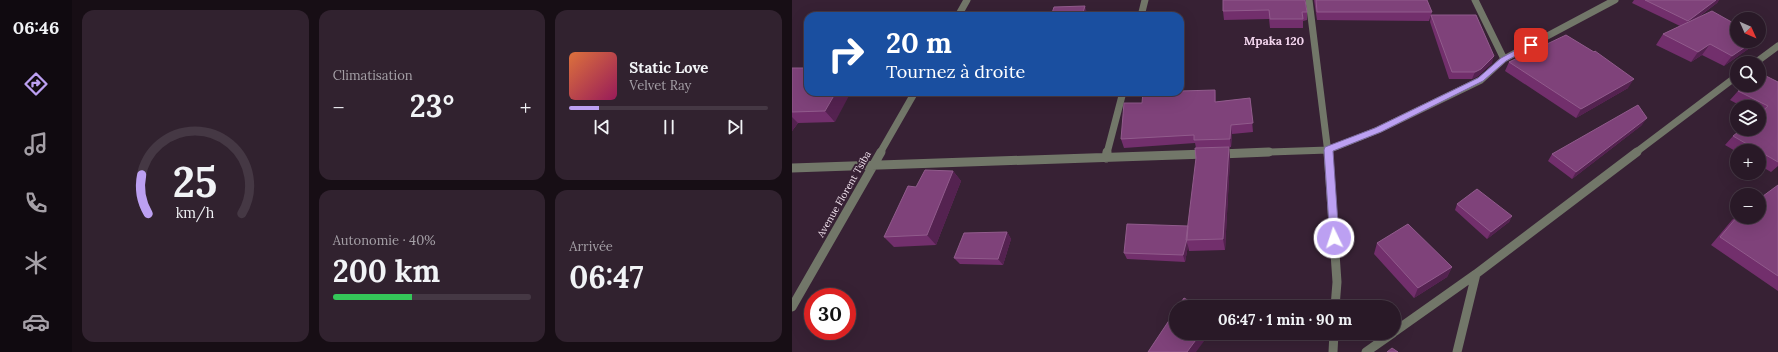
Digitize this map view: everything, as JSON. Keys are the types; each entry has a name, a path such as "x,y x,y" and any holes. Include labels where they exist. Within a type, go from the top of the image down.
{"street":[{"path":"960,12 966,0"},
{"path":"1142,12 1145,0"},
{"path":"1309,0 1328,150 1337,282 1336,300"},
{"path":"1475,0 1504,59"},
{"path":"792,168 1328,150 1378,130 1481,80 1504,59 1615,0"},
{"path":"1764,56 1778,46"},
{"path":"1401,326 1476,274 1730,81"},
{"name":"Avenue Florent Tsiba","path":"792,307 913,96"},
{"path":"1106,158 1121,96"},
{"path":"1457,352 1476,274"},
{"path":"1333,352 1334,340"},
{"path":"1366,352 1382,340"}],"building":[{"path":"1223,0 1305,0 1307,12 1302,12 1303,19 1270,19 1269,10 1223,11"},
{"path":"1316,0 1427,0 1432,12 1317,12"},
{"path":"1645,0 1716,0 1688,21"},
{"path":"1085,6 1083,12 1052,12 1054,7"},
{"path":"1712,11 1730,21 1730,48 1744,48 1732,56 1710,44 1698,52 1663,34"},
{"path":"1431,15 1476,15 1494,56 1481,69 1475,72 1452,72"},
{"path":"1566,35 1594,52 1595,51 1634,79 1581,109 1509,62"},
{"path":"792,68 804,68 804,96 834,96 825,111 792,112"},
{"path":"1766,76 1778,82 1778,162 1766,155 1766,144 1747,144 1733,136 1766,136 1766,108 1768,106 1766,105 1766,100 1756,100 1740,92 1766,92"},
{"path":"1215,90 1215,102 1250,98 1253,123 1231,125 1230,139 1194,140 1194,135 1121,139 1124,103 1142,103 1143,96 1184,96 1184,91"},
{"path":"1638,105 1647,118 1576,172 1552,154"},
{"path":"1229,147 1223,239 1186,240 1196,158 1195,148"},
{"path":"925,170 953,171 927,235 884,237 908,186 916,187"},
{"path":"1778,185 1778,276 1720,237 1731,224 1766,224 1766,194"},
{"path":"1477,189 1512,216 1491,232 1457,204"},
{"path":"1127,224 1188,226 1187,239 1183,255 1124,253"},
{"path":"1408,224 1452,267 1418,288 1377,243"},
{"path":"1007,232 998,259 954,258 964,233"},
{"path":"1169,320 1169,340 1196,340 1187,352 1148,352"},
{"path":"1392,348 1398,352 1387,352"}],"district":[{"name":"Mpaka 120","path":"1274,40"}],"route":[{"path":"1334,238 1328,150 1378,130 1481,80 1504,59 1531,45"}]}
